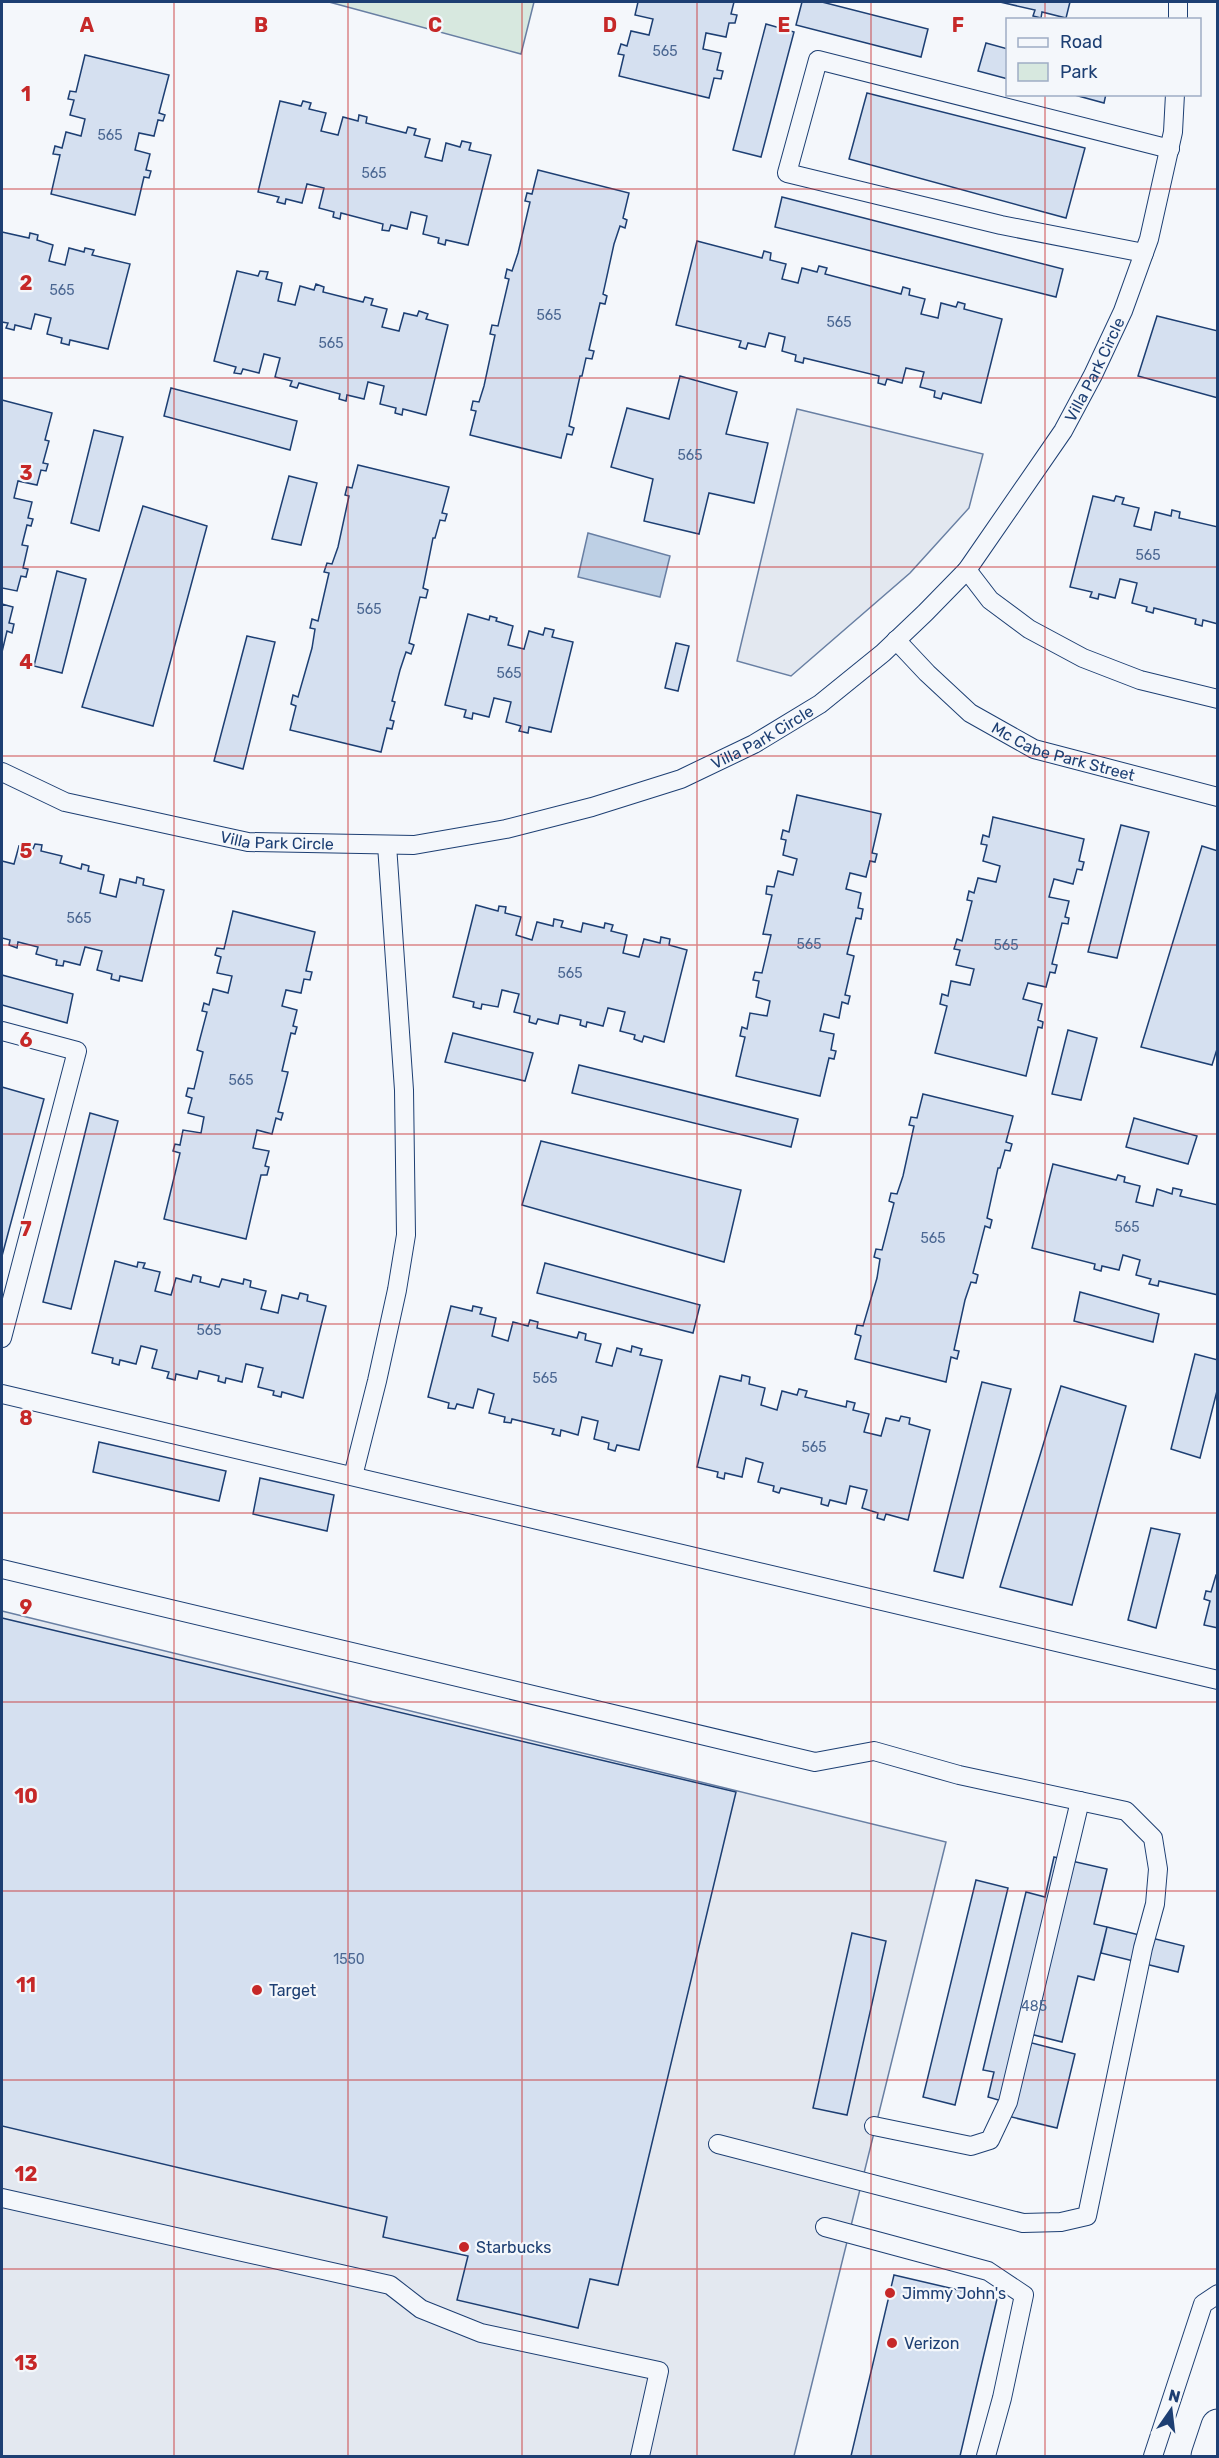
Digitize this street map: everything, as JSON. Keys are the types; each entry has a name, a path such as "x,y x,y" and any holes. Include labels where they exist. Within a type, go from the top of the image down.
{"main road":[{"path":"1208,2457 1218,2426"}],"lane":[{"path":"1178,2 1178,18"},
{"path":"1144,253 1001,225 787,173 818,60 1170,149"},
{"name":"Villa Park Circle","path":"2,772 65,802 248,842 414,845 506,829 592,807 681,779 754,744 820,704 896,640 967,570 1063,431 1123,311 1144,253 1170,149 1175,96"},
{"path":"967,570 990,600 1029,629 1083,658 1140,680 1218,699"},
{"name":"Mc Cabe Park Street","path":"896,640 970,713 1034,749 1218,797"},
{"path":"353,1476 380,1370 406,1235 404,1090 387,845"},
{"path":"2,1031 77,1051 2,1338"},
{"path":"2,1394 1218,1680"},
{"path":"2,1569 815,1762 874,1751 959,1775 1126,1811 1153,1838 1158,1869 1155,1904 1143,1948 1087,2216 1061,2222 1023,2223 718,2144"},
{"path":"874,2126 970,2146 990,2140 1008,2102 1080,1801"},
{"path":"2,2198 390,2285 421,2309 481,2333 659,2372 640,2457"},
{"path":"825,2227 988,2271 1024,2295 1002,2398 986,2457"},
{"path":"1153,2457 1203,2304 1218,2294"}],"green space":[{"path":"329,2 534,2 521,54"}],"shaded area":[{"path":"797,409 983,454 969,508 910,573 791,676 737,661"},
{"path":"2,1611 946,1842 794,2456 2,2456"}],"water":[{"path":"588,533 670,556 660,597 578,577"}],"building":[{"path":"638,2 734,2 731,14 737,15 735,23 729,23 726,37 706,33 703,49 721,53 717,70 723,71 721,79 714,78 709,98 619,76 624,55 618,54 621,44 627,46 631,31 649,35 653,19 635,15"},
{"path":"802,2 822,2 928,29 921,57 796,25"},
{"path":"1000,2 1070,2 1066,18 1042,12 1041,18 1033,16 1035,10"},
{"path":"766,24 794,32 761,157 733,150"},
{"path":"986,43 1006,48 1006,78 978,71"},
{"path":"85,55 169,75 159,113 165,115 163,121 158,120 154,136 139,133 135,150 150,154 146,170 151,171 149,178 144,177 135,215 51,194 60,155 53,154 55,146 62,148 66,132 81,136 85,119 70,115 74,100 68,99 70,91 76,92"},
{"path":"867,93 1085,148 1066,218 849,159"},
{"path":"1078,96 1106,96 1104,103"},
{"path":"280,101 301,106 303,101 311,103 309,109 326,113 321,131 338,135 343,117 358,121 359,115 367,117 366,123 406,133 408,127 416,129 414,135 430,139 425,157 442,161 446,143 460,147 462,141 471,143 469,150 491,155 468,245 446,240 445,245 438,243 439,238 423,234 427,216 411,212 407,229 391,225 389,231 382,230 383,224 341,213 340,219 333,217 334,212 319,208 324,188 307,184 302,203 286,199 285,204 277,202 279,197 258,192"},
{"path":"538,170 629,193 623,218 627,220 625,228 620,226 614,244 603,294 607,296 605,304 600,303 589,350 594,351 592,359 586,358 582,376 580,376 569,426 574,428 572,435 567,434 561,458 470,435 476,411 471,410 473,401 479,402 495,335 490,334 492,325 498,326 509,279 505,278 507,269 512,271 518,253 530,202 525,201 527,193 532,194"},
{"path":"782,197 1063,269 1056,297 775,227"},
{"path":"2,232 29,238 30,233 38,235 37,240 53,245 49,261 65,265 69,248 84,252 85,248 94,250 92,255 130,264 108,349 70,340 69,345 61,343 62,338 47,334 51,318 35,314 31,329 15,325 14,330 6,328 8,323 2,322"},
{"path":"697,241 762,258 764,251 771,253 770,260 786,264 782,279 798,283 802,268 817,272 819,266 827,268 825,274 901,294 903,287 910,289 909,295 925,299 921,314 938,318 941,303 956,307 958,302 965,304 964,309 1002,319 981,403 943,393 941,399 934,397 935,391 920,387 924,372 906,368 902,383 887,379 885,385 878,383 879,376 804,358 803,363 795,361 796,355 782,351 785,337 769,333 765,347 748,343 746,349 739,347 741,341 676,325"},
{"path":"237,271 258,276 260,271 268,272 266,279 282,283 278,301 295,305 300,286 314,290 316,284 324,287 323,292 363,302 365,297 373,299 371,305 387,309 382,327 399,331 404,313 417,316 419,311 428,314 426,319 448,325 426,415 403,409 402,415 395,413 396,408 380,404 384,386 368,382 364,399 347,395 346,401 339,399 340,394 299,383 297,388 290,386 292,381 275,377 280,358 264,354 259,373 243,369 241,374 234,373 236,367 214,361"},
{"path":"1157,316 1218,331 1218,398 1138,376"},
{"path":"680,376 737,392 726,434 768,443 754,503 709,493 699,534 644,521 653,479 611,467 627,408 669,419"},
{"path":"171,388 297,421 290,450 164,416"},
{"path":"2,400 52,413 45,440 49,441 43,463 48,464 46,471 41,470 37,485 18,481 14,498 32,502 28,518 33,519 31,526 27,525 22,545 28,546 23,568 28,569 26,577 21,576 17,591 2,588"},
{"path":"94,430 123,437 99,531 71,523"},
{"path":"358,465 449,487 442,513 447,514 445,521 440,520 435,538 433,538 423,588 428,590 426,598 420,597 409,643 414,645 411,654 406,652 400,670 392,701 395,702 390,720 394,721 392,729 387,728 381,752 290,730 296,706 291,704 293,695 298,697 312,648 315,629 310,628 312,619 318,621 329,573 324,572 327,563 332,564 338,547 349,496 345,495 347,487 352,488"},
{"path":"289,476 317,483 301,545 272,539"},
{"path":"1093,496 1114,501 1116,496 1124,498 1122,504 1139,508 1134,526 1151,530 1155,512 1171,516 1172,510 1180,512 1179,518 1218,527 1218,624 1203,620 1202,626 1195,624 1196,619 1154,608 1153,613 1146,611 1147,607 1132,603 1137,583 1120,579 1115,598 1099,594 1098,599 1090,597 1092,592 1070,587"},
{"path":"143,506 207,526 153,726 82,707"},
{"path":"57,571 86,579 62,673 34,666"},
{"path":"2,604 13,607 9,623 14,624 12,633 7,631 2,652"},
{"path":"468,614 489,620 490,616 497,618 496,621 513,626 508,645 524,649 529,631 543,635 545,628 554,630 552,637 573,642 551,732 529,727 528,733 519,731 521,726 506,722 511,702 494,698 489,717 473,713 472,719 464,717 466,710 445,705"},
{"path":"247,636 275,642 243,769 214,761"},
{"path":"676,643 689,646 678,691 665,688"},
{"path":"797,795 881,814 872,853 877,854 875,862 870,861 866,877 850,873 846,889 861,893 858,908 863,909 861,919 856,918 847,954 854,956 845,995 850,996 848,1004 842,1002 839,1018 824,1014 820,1031 834,1034 831,1050 836,1051 834,1059 829,1058 820,1096 736,1076 745,1037 740,1036 742,1027 747,1029 750,1013 767,1016 770,1001 756,997 759,981 753,980 755,972 762,973 771,935 763,934 772,895 766,894 767,886 774,887 778,871 793,875 797,859 783,855 786,840 781,839 783,830 789,832"},
{"path":"993,817 1084,839 1079,861 1084,862 1082,870 1077,869 1073,884 1054,879 1049,897 1069,901 1065,917 1069,918 1068,924 1062,923 1052,964 1057,965 1055,973 1050,972 1046,987 1028,983 1023,999 1042,1004 1038,1020 1043,1022 1042,1028 1038,1027 1026,1076 935,1053 947,1006 940,1004 942,994 948,996 951,981 970,985 974,969 956,965 960,950 954,949 957,939 962,941 972,901 967,900 969,891 974,893 978,878 996,882 1000,866 983,861 987,845 981,844 983,835 989,837"},
{"path":"1121,825 1149,832 1117,958 1088,952"},
{"path":"35,844 42,845 41,851 62,856 60,863 81,869 82,864 89,866 88,871 104,875 100,893 116,897 120,879 136,883 137,877 144,879 143,885 164,890 142,981 120,976 119,981 111,979 112,974 97,970 102,951 85,947 80,965 64,961 63,966 56,965 57,960 36,954 38,947 18,942 17,948 9,945 10,940 2,938 2,861 14,864 19,846 33,849"},
{"path":"1202,846 1218,851 1218,1046 1212,1065 1141,1047"},
{"path":"476,905 498,911 499,906 506,907 505,913 521,917 516,935 532,940 537,922 553,926 554,919 563,921 561,927 581,932 583,923 604,928 605,923 613,925 611,931 627,935 623,953 639,957 644,939 660,943 661,937 670,939 669,945 687,950 664,1042 644,1036 642,1042 634,1039 635,1035 620,1031 625,1012 608,1008 603,1026 587,1022 586,1027 580,1025 581,1020 560,1015 558,1024 538,1019 536,1024 529,1022 530,1016 514,1012 519,994 502,990 498,1007 482,1004 481,1009 473,1007 474,1002 453,997"},
{"path":"233,911 315,932 306,971 312,972 310,980 304,979 301,993 286,990 282,1006 297,1010 293,1026 297,1027 295,1034 291,1033 282,1071 288,1072 278,1112 283,1113 281,1120 276,1118 272,1134 257,1130 253,1148 269,1151 265,1166 269,1167 267,1175 261,1175 246,1239 164,1219 180,1153 173,1151 175,1144 180,1145 183,1130 201,1133 204,1117 188,1113 192,1098 186,1096 188,1088 194,1089 203,1052 197,1050 207,1012 202,1011 204,1003 209,1005 213,989 228,993 232,976 217,973 221,957 215,955 217,948 224,949"},
{"path":"2,975 73,994 67,1023 2,1005"},
{"path":"1068,1030 1097,1038 1081,1100 1052,1094"},
{"path":"453,1033 533,1053 525,1081 445,1062"},
{"path":"579,1065 798,1119 791,1147 572,1093"},
{"path":"2,1087 44,1099 2,1256"},
{"path":"923,1094 1013,1116 1006,1142 1012,1144 1010,1151 1005,1150 1000,1168 998,1168 987,1218 992,1220 990,1228 985,1226 973,1273 978,1275 976,1283 971,1282 965,1300 954,1350 959,1351 957,1359 951,1357 946,1382 855,1359 861,1336 855,1334 857,1325 863,1326 877,1278 880,1259 874,1257 876,1249 882,1250 894,1203 889,1201 891,1193 897,1194 903,1176 914,1126 909,1125 911,1117 917,1118"},
{"path":"90,1113 118,1121 71,1309 43,1302"},
{"path":"1134,1118 1197,1136 1188,1164 1126,1147"},
{"path":"541,1141 741,1190 724,1262 522,1205"},
{"path":"1053,1164 1116,1180 1118,1175 1125,1177 1124,1182 1140,1186 1136,1202 1153,1206 1157,1189 1172,1194 1173,1188 1182,1190 1180,1196 1218,1205 1218,1295 1159,1281 1158,1286 1149,1284 1151,1279 1136,1275 1140,1260 1123,1255 1119,1270 1102,1266 1101,1271 1094,1269 1095,1264 1032,1248"},
{"path":"115,1261 137,1267 138,1262 145,1263 143,1268 160,1272 155,1291 171,1295 176,1278 191,1282 193,1275 201,1277 200,1282 219,1287 222,1279 243,1284 244,1279 251,1281 250,1287 266,1291 261,1309 278,1313 282,1295 298,1299 300,1293 308,1295 307,1301 326,1306 303,1398 282,1392 281,1397 273,1395 274,1391 258,1387 263,1368 246,1364 242,1382 226,1378 225,1383 218,1381 219,1376 199,1371 197,1379 176,1374 175,1380 167,1378 169,1372 152,1368 157,1350 141,1346 136,1364 120,1360 119,1365 112,1363 113,1358 92,1353"},
{"path":"545,1263 700,1305 693,1333 537,1293"},
{"path":"1080,1292 1159,1314 1153,1342 1074,1321"},
{"path":"451,1306 472,1311 473,1306 482,1308 480,1314 496,1318 492,1336 508,1341 513,1322 528,1326 530,1320 538,1322 537,1328 577,1338 579,1332 586,1334 585,1340 601,1344 596,1362 612,1366 617,1348 631,1352 632,1346 642,1349 640,1355 662,1360 639,1450 617,1445 615,1451 608,1449 609,1443 594,1439 598,1421 582,1417 578,1435 561,1430 560,1436 552,1434 554,1429 512,1419 511,1423 504,1422 505,1417 489,1413 494,1394 478,1389 473,1408 457,1404 455,1409 448,1408 449,1403 428,1397"},
{"path":"1195,1354 1218,1360 1218,1387 1200,1458 1171,1449"},
{"path":"742,1375 750,1377 749,1384 765,1388 761,1405 777,1410 782,1391 797,1395 799,1389 807,1391 805,1397 846,1407 847,1401 855,1403 853,1410 869,1414 864,1432 881,1436 886,1418 899,1421 901,1416 910,1418 909,1424 930,1430 908,1520 886,1514 884,1520 877,1518 878,1513 862,1508 867,1490 850,1486 846,1504 830,1500 828,1506 821,1504 822,1498 781,1488 779,1493 773,1491 774,1486 758,1482 763,1463 746,1458 742,1477 725,1473 724,1479 717,1477 718,1472 697,1467 720,1376 741,1381"},
{"path":"982,1382 1011,1389 963,1578 934,1571"},
{"path":"1061,1386 1126,1406 1072,1605 1000,1587"},
{"path":"99,1442 226,1471 219,1501 93,1472"},
{"path":"260,1478 334,1495 327,1531 253,1514"},
{"path":"1151,1528 1180,1534 1156,1628 1128,1620"},
{"path":"1216,1575 1218,1575 1218,1628 1204,1625 1210,1601 1204,1599 1206,1591 1211,1592"},
{"path":"2,1618 736,1792 618,2285 590,2279 578,2328 457,2300 468,2256 383,2237 387,2217 2,2126"},
{"path":"1054,1857 1107,1869 1094,1924 1107,1927 1094,1980 1078,1976 1062,2042 1026,2033 1024,2041 1075,2054 1057,2128 999,2114 1002,2101 988,2097 994,2072 983,2070 1026,1892 1045,1897"},
{"path":"976,1880 1008,1888 955,2105 923,2097"},
{"path":"1107,1927 1184,1946 1178,1972 1101,1953"},
{"path":"852,1933 886,1941 847,2115 813,2108"},
{"path":"894,2275 997,2299 960,2456 851,2456"}],"place":[{"name":"Target","path":"257,1990"},
{"name":"Starbucks","path":"464,2247"},
{"name":"Jimmy John's","path":"890,2293"},
{"name":"Verizon","path":"892,2343"}]}
